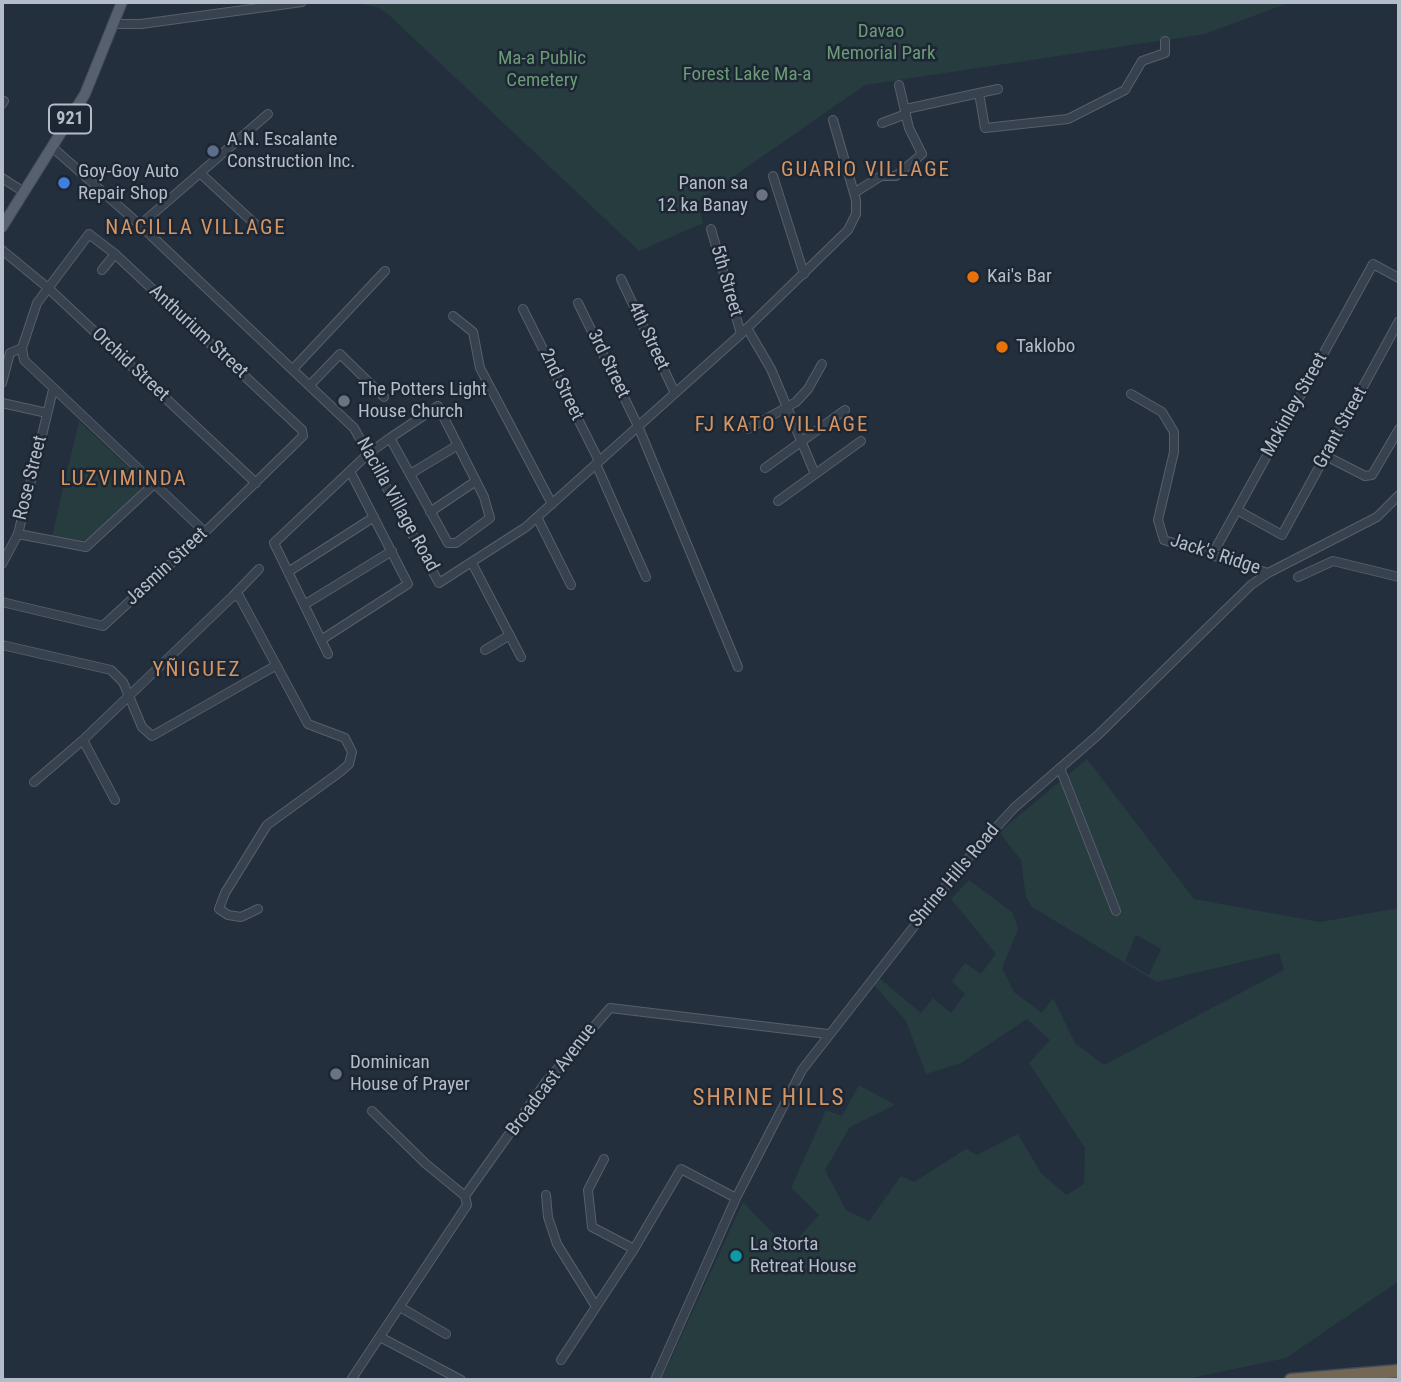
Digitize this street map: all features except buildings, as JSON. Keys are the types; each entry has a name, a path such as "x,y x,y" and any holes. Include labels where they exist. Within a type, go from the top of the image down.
{"highway":[{"path":"1291,1380 1399,1371"},
{"path":"1364,1380 1399,1379"}],"main road":[{"name":"921","path":"2,227 85,94 116,24 122,2"}],"street":[{"path":"116,24 141,24 302,2"},
{"path":"979,93 985,128 1068,119 1120,94 1130,84 1142,61 1166,53 1165,41"},
{"path":"833,120 854,193 881,176 896,176 922,155 909,128 899,85"},
{"path":"882,123 906,111 998,89"},
{"path":"140,225 268,114"},
{"name":"Nacilla Village Road","path":"52,147 140,225 354,428 439,583 537,517 744,331 852,225 856,214 854,193"},
{"path":"201,173 256,225"},
{"path":"773,176 804,274"},
{"path":"2,178 24,192"},
{"name":"5th Street","path":"711,229 744,331 788,407 815,474"},
{"name":"Anthurium Street","path":"47,288 89,234 115,254 303,434"},
{"name":"Orchid Street","path":"2,250 47,288 256,483"},
{"path":"102,270 115,254"},
{"name":"Mckinley Street","path":"1217,546 1373,264 1399,278"},
{"path":"293,369 384,271"},
{"name":"4th Street","path":"621,279 675,393"},
{"path":"47,288 34,310 22,348 26,364 205,533"},
{"name":"3rd Street","path":"578,303 639,426 738,667"},
{"name":"2nd Street","path":"523,309 597,463 646,577"},
{"path":"453,316 473,332 480,368 552,504"},
{"name":"Grant Street","path":"1237,510 1282,535 1399,321"},
{"path":"2,383 10,353 22,348"},
{"path":"310,385 341,354 384,397"},
{"path":"748,429 802,396 822,364"},
{"name":"Rose Street","path":"2,564 18,534 53,390"},
{"name":"Jack's Ridge","path":"1131,394 1162,412 1174,432 1174,452 1158,520 1164,540 1268,573"},
{"path":"2,402 47,413"},
{"path":"328,654 274,543 369,453 390,438 438,406 476,481 490,518 466,537 453,544 448,543 390,438"},
{"path":"765,468 845,410"},
{"path":"1326,456 1365,476 1372,475 1399,429"},
{"name":"Jasmin Street","path":"2,602 103,626 205,533 303,434"},
{"path":"778,501 861,441"},
{"path":"410,474 458,445"},
{"path":"321,640 408,584 350,471"},
{"path":"430,512 476,481"},
{"path":"18,534 86,547 153,485"},
{"name":"Shrine Hills Road","path":"655,1380 736,1198 796,1080 828,1034 962,864 1014,808 1098,735 1241,594 1268,573 1377,517 1399,495"},
{"path":"288,572 374,517"},
{"path":"537,517 571,585"},
{"path":"304,605 392,551"},
{"path":"1298,577 1333,561 1399,577"},
{"path":"472,563 521,657"},
{"path":"34,782 83,740 259,569"},
{"path":"232,597 242,599 275,666 308,724 345,738 352,752 349,764 340,772 267,825 225,893 219,909 241,917 258,909"},
{"path":"485,650 510,635"},
{"path":"2,645 111,670 123,682 142,727 149,734 156,735 275,666"},
{"path":"83,740 115,800"},
{"path":"1060,768 1116,911"},
{"name":"Broadcast Avenue","path":"466,1196 546,1082 610,1008 828,1034"},
{"path":"351,1380 467,1205 466,1196 426,1164 372,1111"},
{"path":"604,1159 589,1190 592,1227 634,1250"},
{"path":"561,1360 634,1250 681,1168 736,1198"},
{"path":"546,1195 548,1217 556,1244 595,1305"},
{"path":"400,1307 446,1334"},
{"path":"380,1337 461,1380"}],"green space":[{"path":"353,2 1291,2 1205,34 865,85 697,202 703,223 639,251 389,15 377,7"},
{"path":"79,421 147,485 90,539 76,542 52,536"},
{"path":"1087,759 1194,899 1320,922 1399,908 1399,1281 1286,1358 1182,1380 661,1380 743,1202 788,1249 819,1215 791,1188 826,1110 842,1116 859,1085 895,1105 850,1127 825,1170 846,1210 869,1221 901,1176 914,1182 966,1149 977,1155 1018,1134 1041,1173 1066,1195 1084,1184 1085,1148 1029,1063 1050,1040 1027,1019 961,1063 926,1074 906,1021 874,985 879,978 921,1013 933,998 951,1013 965,994 952,981 965,963 981,974 996,954 951,899 969,880 1013,913 1018,929 1002,968 1014,992 1042,1013 1053,998 1075,1043 1104,1065 1284,970 1279,953 1157,982 1032,907 1026,897 1021,860 999,832","holes":["1136,935 1161,949 1149,975 1125,961"]}],"place":[{"name":"A.N. Escalante Construction Inc.","path":"213,151"},
{"name":"Goy-Goy Auto Repair Shop","path":"64,183"},
{"name":"Panon sa 12 ka Banay","path":"762,195"},
{"name":"Kai's Bar","path":"973,277"},
{"name":"Taklobo","path":"1002,347"},
{"name":"The Potters Light House Church","path":"344,401"},
{"name":"Dominican House of Prayer","path":"336,1074"},
{"name":"La Storta Retreat House","path":"736,1256"}],"district":[{"name":"GUARIO VILLAGE","path":"866,171"},
{"name":"NACILLA VILLAGE","path":"196,229"},
{"name":"FJ KATO VILLAGE","path":"782,426"},
{"name":"LUZVIMINDA","path":"124,480"},
{"name":"YÑIGUEZ","path":"197,671"},
{"name":"SHRINE HILLS","path":"769,1099"}],"park label":[{"name":"Davao Memorial Park","path":"881,43"},
{"name":"Ma-a Public Cemetery","path":"542,70"},
{"name":"Forest Lake Ma-a","path":"747,75"}]}
